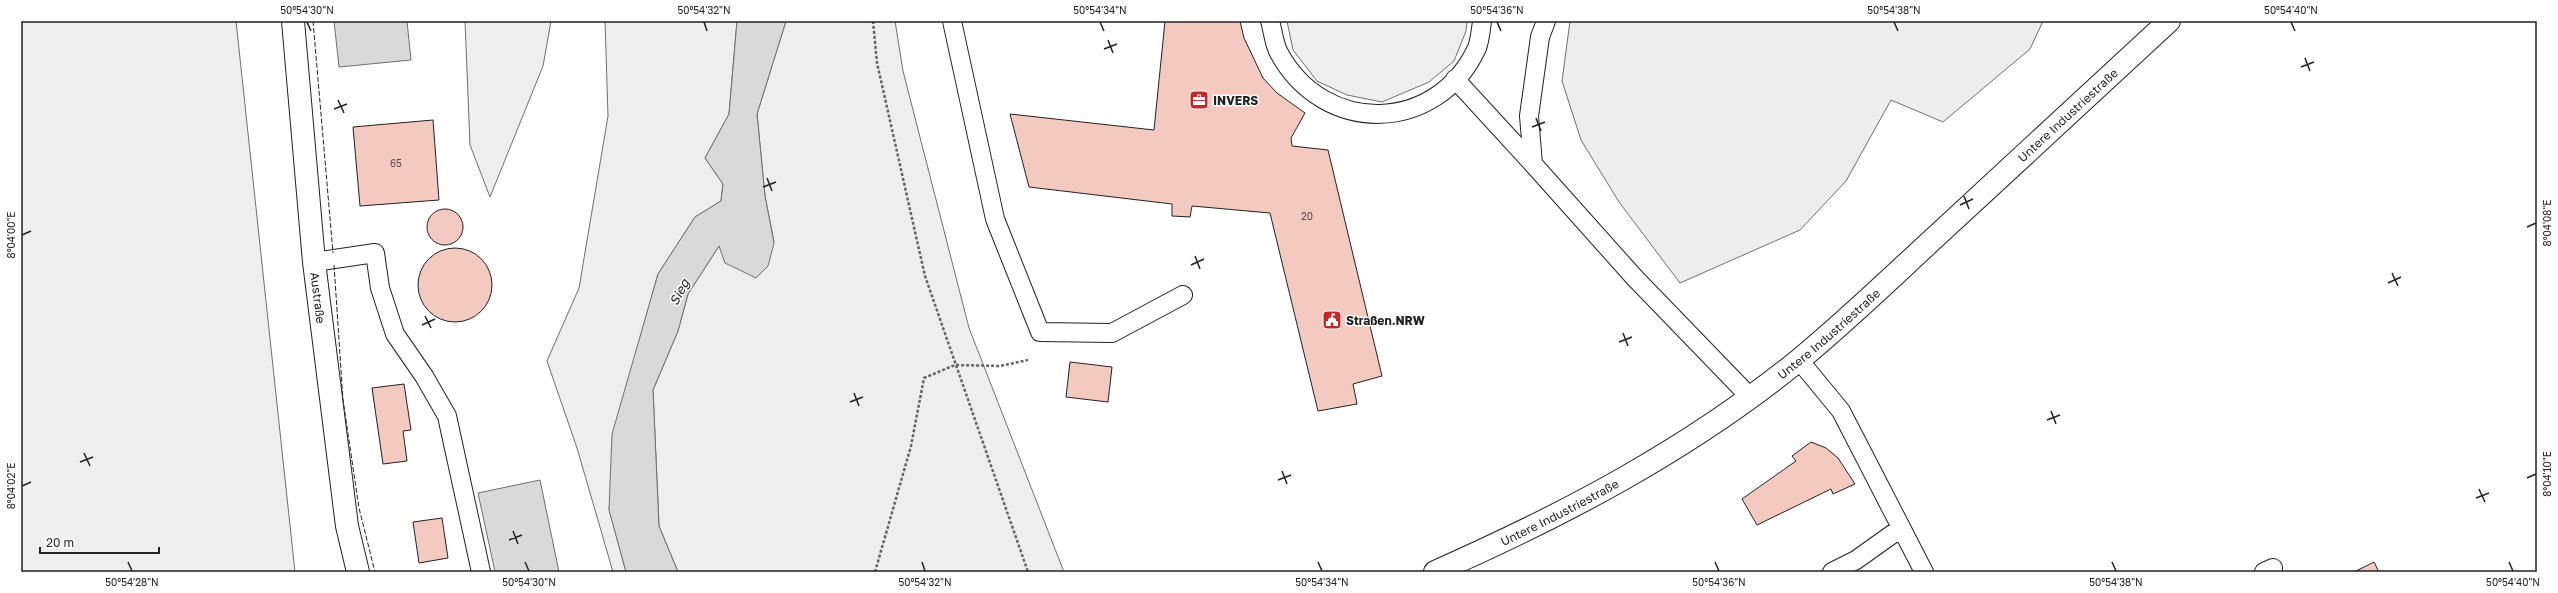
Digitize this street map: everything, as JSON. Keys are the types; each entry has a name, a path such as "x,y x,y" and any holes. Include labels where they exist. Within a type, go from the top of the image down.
{"street":[{"name":"Austraße","path":"293,21 314,262 347,526 358,572"},
{"name":"Untere Industriestraße","path":"1434,572 1510,539 1599,494 1659,459 1799,360 1872,296 2169,21"}],"lane":[{"path":"952,21 995,219 1040,332 1112,333 1183,295"},
{"path":"1270,21 1278,52 1299,82 1329,104 1367,115 1405,111 1440,95 1455,79 1477,47 1482,21"},
{"path":"1533,164 1529,116 1540,37 1546,21"},
{"path":"1455,79 1634,277 1750,396"},
{"path":"314,262 375,253 380,288 395,334 424,376 446,416 481,572"},
{"path":"1799,360 1842,411 1924,572"},
{"path":"1832,572 1856,560 1901,528"}],"path":[{"path":"873,21 877,63 898,162 925,276 1028,572"},
{"path":"875,572 911,446 924,378 955,365 1000,366"}],"shaded area":[{"path":"21,21 236,21 295,572 21,572"},
{"path":"465,21 551,21 543,66 490,197 470,145"},
{"path":"605,21 737,21 729,114 705,158 723,184 721,201 695,217 658,274 637,349 609,509 626,572 613,572 577,448 547,361 579,288 608,116"},
{"path":"786,21 895,21 903,71 969,328 1064,572 678,572 659,526 653,390 678,331 688,294 719,246 774,242 765,196 757,114"},
{"path":"1287,21 1467,21 1466,31 1454,61 1429,82 1382,102 1347,95 1317,81 1293,50"},
{"path":"1570,21 2043,21 2030,49 1943,122 1891,100 1846,181 1800,230 1680,283 1619,202 1581,140 1562,81"}],"water":[{"path":"334,21 407,21 411,60 339,67"},
{"name":"Sieg","path":"737,21 786,21 757,114 765,196 774,243 768,266 756,278 725,263 719,246 688,294 678,331 653,390 659,526 678,572 626,572 609,510 612,434 658,274 695,217 721,201 723,184 705,158 729,114"},
{"path":"540,480 559,572 495,572 478,493"}],"building":[{"path":"1165,21 1240,21 1244,38 1263,78 1277,93 1305,113 1291,138 1292,146 1328,150 1382,376 1353,384 1357,404 1318,411 1270,213 1192,206 1190,217 1172,216 1172,204 1029,187 1010,114 1154,130"},
{"path":"433,120 439,200 360,206 353,127"},
{"path":"448,209 458,214 462,220 462,234 458,240 452,244 442,245 432,240 428,234 427,224 432,214 438,210"},
{"path":"455,248 469,251 481,259 489,271 492,285 489,299 481,311 469,319 455,322 441,319 429,311 421,299 418,285 421,271 429,259 441,251"},
{"path":"1070,362 1112,367 1108,402 1066,397"},
{"path":"404,384 411,430 403,431 407,461 383,464 372,388"},
{"path":"1811,442 1826,448 1838,458 1855,484 1833,494 1831,489 1757,525 1742,499 1796,461 1792,456"},
{"path":"442,518 448,558 419,563 413,522"},
{"path":"2374,562 2379,572 2354,572"}],"fence":[{"path":"313,21 333,253"},
{"path":"334,265 343,400 359,508 375,572"}],"place":[{"name":"INVERS","path":"1199,100"},
{"name":"Straßen.NRW","path":"1332,320"}]}
